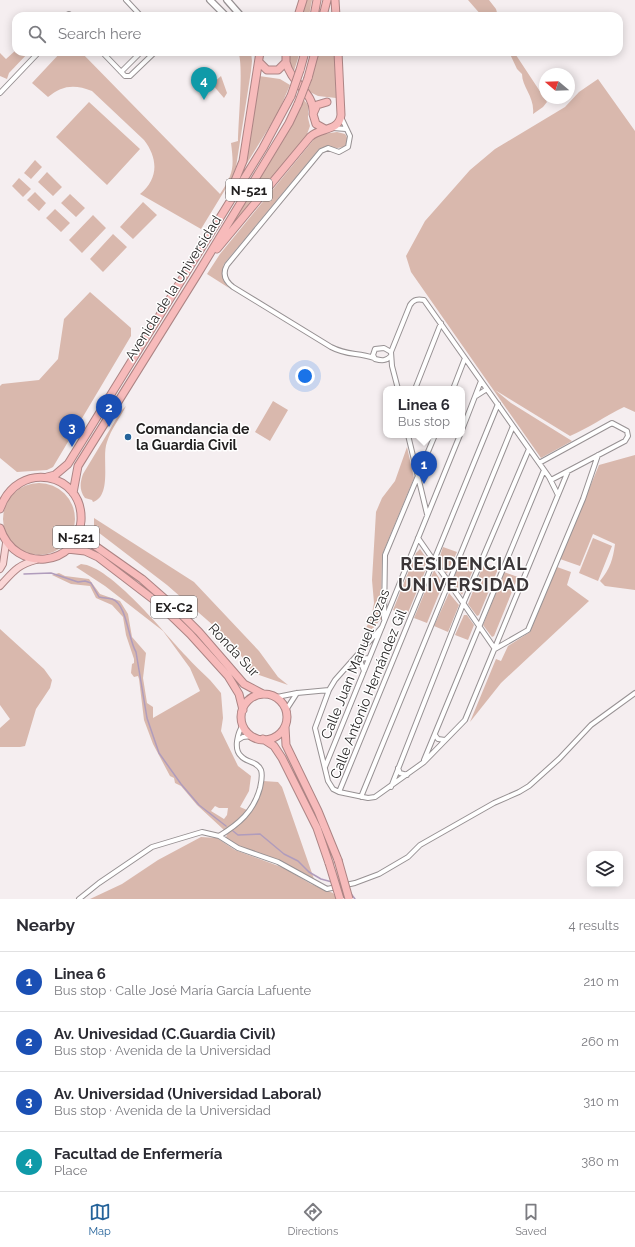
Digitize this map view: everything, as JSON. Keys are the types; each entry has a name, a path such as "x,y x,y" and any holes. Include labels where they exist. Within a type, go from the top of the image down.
{"highway":[{"path":"299,12 303,0"},
{"path":"315,12 317,0"},
{"path":"324,12 327,0"},
{"path":"335,0 336,12"},
{"path":"259,56 265,70 276,71 292,78"},
{"path":"219,218 238,176 243,161 259,56"},
{"path":"286,56 286,62 292,78 310,97 314,107 313,114 316,124 329,129"},
{"name":"Avenida de la Universidad","path":"47,477 55,475 68,464 263,148 291,96 304,56"},
{"name":"Avenida de la Universidad","path":"73,493 78,466 198,275 289,123 308,78 314,56"},
{"path":"198,275 310,137 315,132 329,129 338,124 340,115 338,56"},
{"path":"276,71 282,68 286,62"},
{"path":"310,97 336,105 340,115"},
{"path":"313,114 317,105 326,102"},
{"name":"N-521","path":"0,509 2,499 9,491 25,479 32,477 47,477 63,484 73,493 80,508 81,521 75,539 67,549 50,558 37,559 17,553 6,542 0,528"},
{"name":"Ronda Sur","path":"79,528 91,543 142,579 175,608 199,632 244,684 262,694"},
{"name":"Ronda Sur","path":"67,549 85,551 98,557 158,604 190,634 225,672 237,689 243,710"},
{"path":"243,710 250,699 262,694"},
{"name":"EX-C2","path":"262,694 277,697"},
{"path":"277,697 282,702 286,710 287,721 284,738 289,754 318,811 338,860 349,899"},
{"name":"EX-C2","path":"243,710 243,725"},
{"path":"243,725 252,736 263,739 274,746 282,758 317,828 340,899"},
{"path":"263,739 276,736 285,727"}],"main road":[{"path":"210,0 222,12"},
{"path":"227,0 238,12"},
{"path":"0,569 3,564 6,542"},
{"name":"N-521","path":"0,586 13,571 22,564 37,559"}],"street":[{"path":"126,0 137,12"},
{"path":"0,93 35,56"},
{"path":"106,56 125,76 130,76 151,56"},
{"path":"120,72 137,56"},
{"path":"340,115 350,136 348,147 340,152 328,148 321,151 227,265 224,275 227,282 233,287 331,347 344,354 364,355 386,360 392,366"},
{"path":"329,129 346,129"},
{"path":"397,386 392,366 391,354 394,344 413,301 418,299 424,300 544,470 558,495"},
{"path":"416,386 441,323"},
{"path":"387,349 394,344"},
{"path":"364,355 380,348 387,349 391,354"},
{"path":"374,358 373,355 375,351"},
{"path":"386,360 391,354"},
{"path":"454,386 465,358"},
{"path":"465,422 481,381"},
{"path":"475,396 487,389"},
{"name":"Calle Antonio Hernández Gil","path":"339,792 498,404"},
{"path":"539,463 612,423 627,430 628,436 625,441 550,479 539,478"},
{"path":"361,797 513,426"},
{"path":"509,435 518,433"},
{"path":"409,438 427,515"},
{"path":"384,621 385,555 434,438"},
{"name":"Calle Juan Manuel Rozas","path":"325,768 459,438"},
{"path":"390,787 529,449"},
{"path":"495,649 528,630 583,499 598,455"},
{"path":"414,459 420,460 426,458"},
{"path":"424,762 539,478 544,470"},
{"path":"382,627 335,680 329,690 315,728 328,781 333,789 339,792 372,798 390,787 424,762 465,720 568,471"},
{"path":"423,498 434,500"},
{"path":"418,538 495,649"},
{"path":"385,596 388,599 394,598"},
{"path":"365,647 370,649 372,652"},
{"path":"353,660 358,658 369,658"},
{"path":"353,660 361,663 364,671"},
{"path":"277,697 297,693 329,690"},
{"path":"286,710 291,700 297,693"},
{"path":"79,899 99,883 152,847 202,832 219,836 238,848 278,862 327,889 355,883 378,874 408,857 420,845 494,803 529,786 559,759 591,725 635,693"},
{"path":"219,836 234,827 245,816 257,799 262,781 261,770 257,764 241,756 237,747 240,729 243,725"},
{"path":"435,735 438,740 445,740"},
{"path":"238,741 243,737 252,736"},
{"path":"321,752 324,754 331,753"},
{"path":"398,768 400,773 407,775"}],"shaded area":[{"path":"306,0 312,0 310,12 302,12"},
{"path":"468,0 489,0 497,12 478,12"},
{"path":"0,53 6,59 12,54 12,56 25,56 9,73 7,79 0,76"},
{"path":"57,56 85,56 220,194 228,181 232,170 233,158 231,143 238,141 241,80 239,56 251,56 251,71 236,167 231,180 201,229 140,194 151,182 153,175 154,161 149,147 144,140 92,91 80,87 69,87 58,90 48,97 32,83"},
{"path":"290,56 299,56 293,74 290,65"},
{"path":"318,56 335,56 336,98 318,96 308,91"},
{"path":"511,56 517,56 539,90 539,104 545,104 533,114 532,102 522,74 517,69"},
{"path":"221,76 227,93 224,98 212,84"},
{"path":"259,76 280,79 290,85 278,113 244,168"},
{"path":"598,79 635,131 635,412 624,407 570,436 495,390 511,403 572,441 541,458 411,272 406,256 425,221 470,170 495,149 568,104 575,104 575,96"},
{"path":"304,100 308,105 308,118 310,126 306,137 230,227 284,139"},
{"path":"89,102 140,149 107,185 56,137"},
{"path":"337,132 345,134 347,142 345,146 319,149 224,264 223,277 229,288 207,274 220,254 315,138 323,134"},
{"path":"35,160 42,167 31,179 24,173"},
{"path":"47,172 62,187 53,196 38,182"},
{"path":"19,178 31,189 23,197 12,186"},
{"path":"35,192 46,203 39,211 27,200"},
{"path":"70,194 85,208 76,217 61,203"},
{"path":"143,202 157,215 133,239 120,227"},
{"path":"55,209 70,223 61,232 46,218"},
{"path":"93,215 106,228 82,253 69,240"},
{"path":"113,234 127,247 103,272 90,259"},
{"path":"90,292 131,328 131,336 53,467 47,470 17,472 0,458 0,386 2,384 39,380 58,359 64,319"},
{"path":"273,401 288,410 270,441 255,432"},
{"path":"126,406 113,428 107,442 105,449 105,484 103,492 99,498 93,502 92,500 85,498 82,492 81,483 83,474 121,411"},
{"path":"407,447 414,478 382,555 381,619 368,634 365,630 371,618 374,603 372,580 376,512 382,498 395,481"},
{"path":"635,455 635,590 605,586 600,581 610,564 615,544 593,534 580,566 560,559 599,465"},
{"path":"32,483 46,483 65,493 75,512 75,526 65,545 46,555 32,555 13,545 3,526 3,512 13,493"},
{"path":"94,518 194,582 259,651 278,677 288,685 253,673 230,640 167,585 94,529"},
{"path":"593,538 612,546 598,581 579,573"},
{"path":"443,547 457,552 447,573 438,562"},
{"path":"420,549 429,562 407,615 393,610 416,553"},
{"path":"463,555 477,561 462,595 452,582"},
{"path":"484,563 498,569 479,615 477,616 468,604"},
{"path":"81,564 93,568 107,576 122,588 137,602 221,693 223,718 221,731 238,766 251,776 249,791 240,807 247,810 233,824 224,830 197,805 181,786 175,783 174,778 170,776 153,744 144,720 139,679 138,676 134,677 131,673 134,659 126,635 123,617 112,605 96,598 90,586 71,584 52,575 59,573 65,576 89,579 100,594 120,601 128,614 132,637 146,653 143,678 147,703 153,707 153,718 200,691 190,668 163,631 105,586 76,567","holes":["215,806 219,808 228,808 227,815 224,819 211,811"]},
{"path":"557,567 571,572 567,585 589,601 501,683 470,722 496,659 501,661 508,646 530,632"},
{"path":"434,570 443,584 427,623 414,618"},
{"path":"504,572 518,577 494,636 492,637 483,625"},
{"path":"449,593 459,605 448,632 434,626"},
{"path":"464,615 467,615 474,625 468,640 455,635"},
{"path":"0,629 44,669 52,680 50,688 36,709 25,746 20,747 0,747 0,728 10,719 0,705"},
{"path":"263,781 278,782 282,787 314,879 279,860 238,846 226,839 228,833 243,821 251,812"},
{"path":"201,837 217,838 235,850 284,868 311,884 333,893 337,899 90,899 122,884 158,860"}],"waterway":[{"path":"24,574 51,573 78,582 85,581 91,583 99,597 112,599 117,602 124,615 136,652 147,718 159,753 181,784 199,805 226,826"},
{"path":"233,831 238,835 260,834 284,854 298,861 309,872 321,879 332,882"},
{"path":"349,891 355,899"}],"place":[{"name":"Facultad de Enfermería","path":"204,100"},
{"name":"Av. Univesidad (C.Guardia Civil)","path":"109,427"},
{"name":"Comandancia de la Guardia Civil","path":"128,437"},
{"name":"Av. Universidad (Universidad Laboral)","path":"72,447"},
{"name":"Linea 6","path":"424,484"}],"district":[{"name":"RESIDENCIAL UNIVERSIDAD","path":"464,574"}]}
